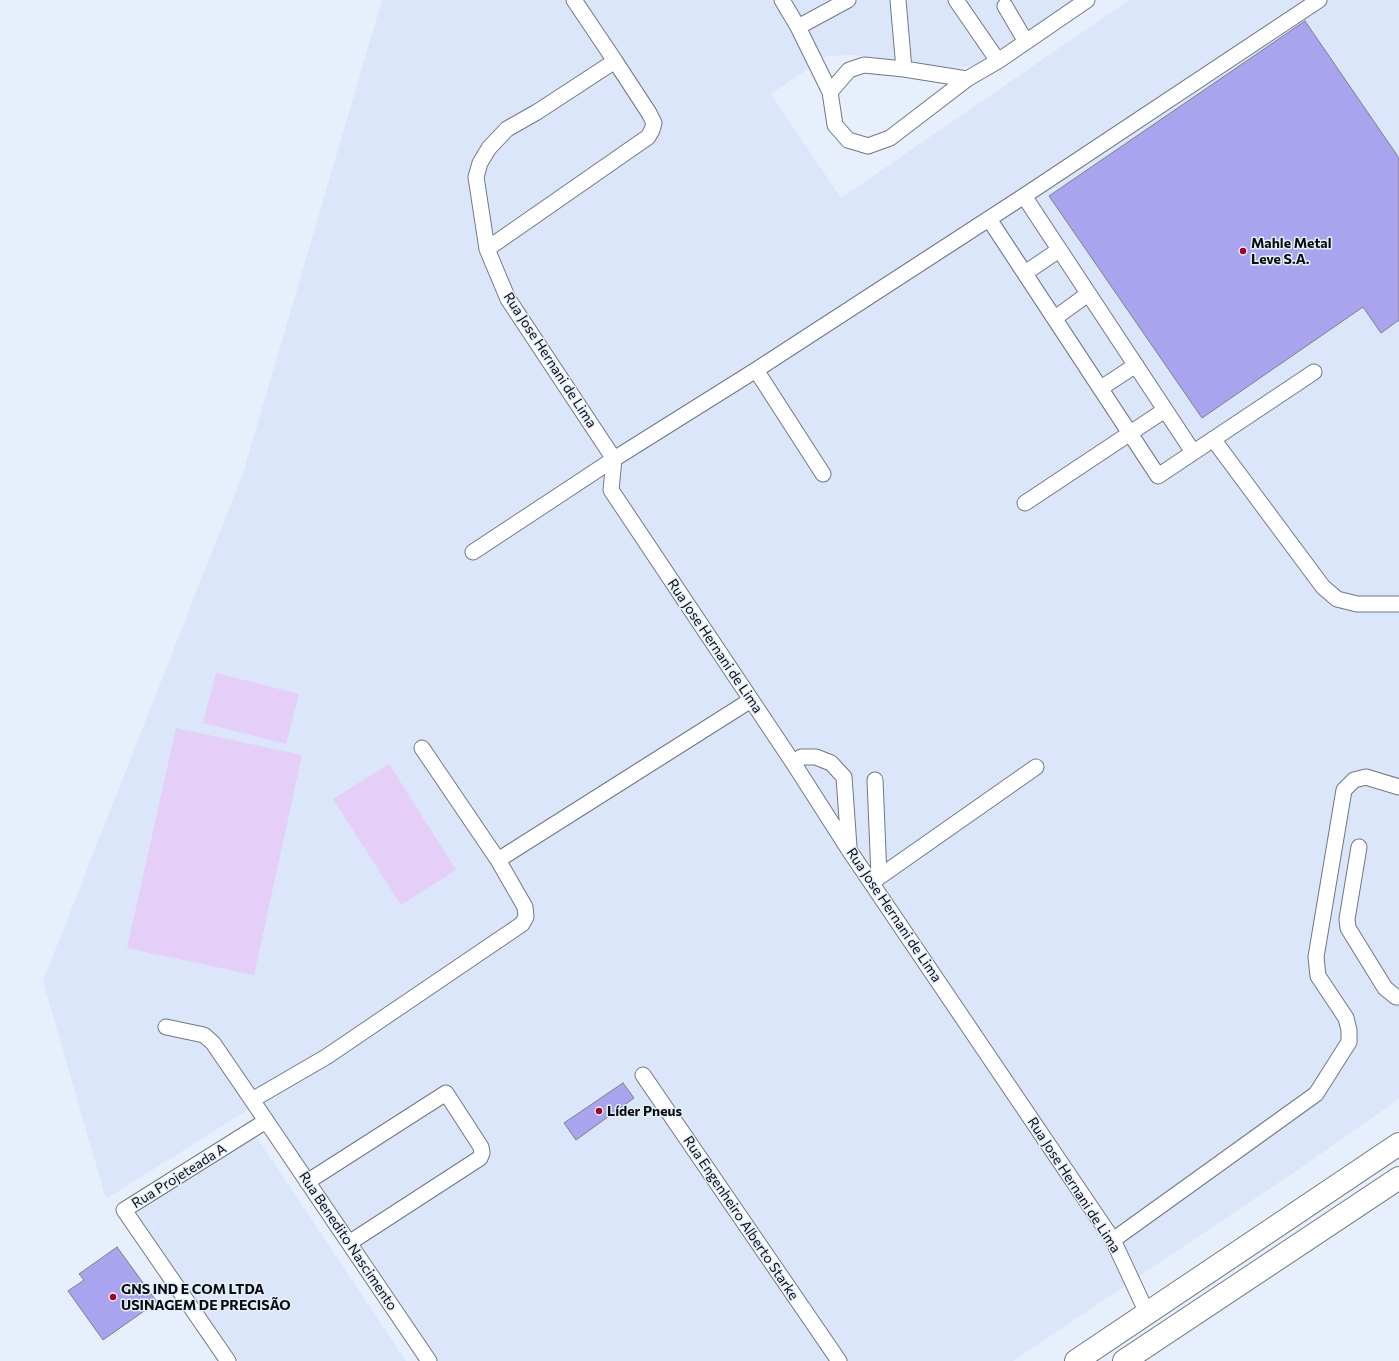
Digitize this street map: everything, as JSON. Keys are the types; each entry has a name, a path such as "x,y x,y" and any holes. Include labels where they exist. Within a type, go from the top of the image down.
{"highway":[{"path":"1076,1361 1399,1144"},
{"path":"1124,1361 1399,1178"}],"street":[{"path":"487,249 648,137 652,130 654,123 649,113 574,0"},
{"path":"798,27 848,0"},
{"path":"956,0 998,61"},
{"path":"786,1 830,92 835,125 848,140 868,146 890,138 967,79 998,61 1087,0"},
{"path":"473,552 989,219 1319,0"},
{"path":"895,2 904,69"},
{"path":"1007,2 1026,42"},
{"name":"Rua Jose Hernani de Lima","path":"615,61 537,112 507,129 489,148 480,163 476,177 487,249 508,299 614,460 611,490 794,764 849,850 875,880 1113,1240 1147,1313"},
{"path":"830,92 849,70 864,65 904,69 967,79"},
{"path":"1024,196 1193,452"},
{"path":"989,219 1158,476 1314,372"},
{"path":"1025,273 1059,250"},
{"path":"1055,318 1088,294"},
{"path":"1101,388 1136,365"},
{"path":"756,370 823,474"},
{"path":"1025,503 1165,410"},
{"path":"1213,439 1323,587 1337,599 1357,604 1399,604"},
{"path":"498,860 751,700"},
{"path":"252,1100 326,1057 522,924 526,917 525,907 498,860 422,748"},
{"path":"794,764 801,757 816,757 831,763 844,777 849,850"},
{"path":"875,880 1036,767"},
{"path":"1113,1240 1316,1094 1349,1042 1349,1030 1346,1018 1318,976 1316,957 1344,790 1354,780 1366,777 1399,787"},
{"path":"874,780 875,880"},
{"path":"1359,847 1347,918 1348,928 1385,988 1396,997 1399,997"},
{"name":"Rua Benedito Nascimento","path":"166,1027 204,1035 213,1042 429,1361"},
{"name":"Rua Engenheiro Alberto Starke","path":"643,1075 839,1361"},
{"path":"308,1182 446,1093 481,1147 482,1152 480,1158 349,1243"},
{"name":"Rua Projeteada A","path":"228,1361 124,1210 266,1121"}],"shaded area":[{"path":"382,0 1079,0 998,61 950,69 855,55 827,56 771,94 841,198 1129,0 1399,0 1399,1099 1302,1167 1013,1361 436,1361 262,1101 106,1199 43,981 243,473"},
{"path":"216,673 299,694 286,744 203,723"},
{"path":"176,728 302,755 254,975 127,948"},
{"path":"389,764 456,870 401,905 333,799"},
{"path":"256,1136 406,1361 239,1361 134,1213"}],"building":[{"name":"Mahle Metal Leve S.A.","path":"1305,21 1399,158 1399,320 1381,333 1363,307 1202,418 1049,196"},
{"name":"Líder Pneus","path":"623,1083 634,1098 576,1140 564,1123"},
{"name":"GNS IND E COM LTDA USINAGEM DE PRECISÃO","path":"117,1247 157,1302 103,1340 68,1291 84,1280 79,1274"}],"place":[{"name":"Mahle Metal Leve S.A.","path":"1243,251"},
{"name":"Líder Pneus","path":"599,1111"},
{"name":"GNS IND E COM LTDA USINAGEM DE PRECISÃO","path":"113,1297"}]}
